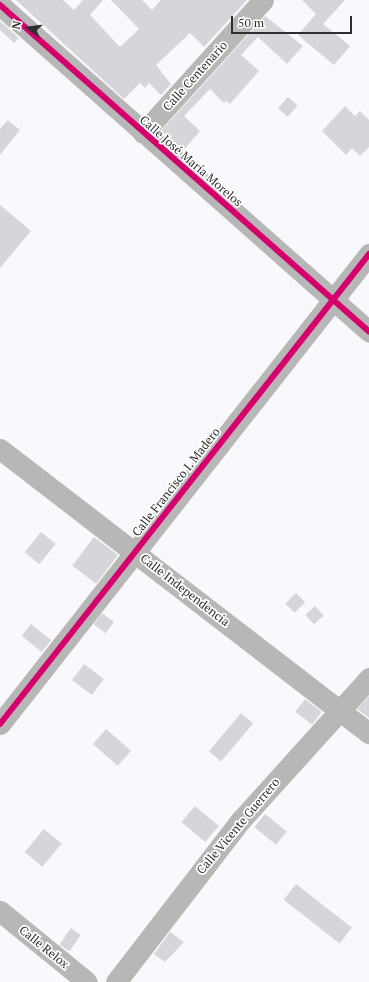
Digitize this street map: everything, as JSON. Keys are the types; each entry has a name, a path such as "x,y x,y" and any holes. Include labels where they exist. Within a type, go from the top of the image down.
{"street":[{"name":"Calle Centenario","path":"143,133 263,0"},
{"name":"Calle José María Morelos","path":"0,5 369,332"},
{"name":"Calle Francisco I. Madero","path":"0,724 369,254"},
{"name":"Calle Independencia","path":"0,449 136,551 369,733"},
{"name":"Calle Vicente Guerrero","path":"116,982 240,821 369,678"},
{"name":"Calle Relox","path":"0,911 87,982"}],"building":[{"path":"16,0 63,0 74,10 83,0 103,0 90,15 120,47 139,29 111,0 142,0 152,10 161,0 247,0 204,47 190,33 156,65 171,84 161,95 149,83 145,88 140,83 124,99"},
{"path":"302,0 345,0 323,24 350,46 334,65 298,35 316,14"},
{"path":"265,16 303,46 287,64 258,37 241,55 259,71 230,104 226,101 224,103 210,89 184,116 200,131 183,151 161,131"},
{"path":"0,21 19,38 14,43 0,30"},
{"path":"288,97 298,106 288,117 278,108"},
{"path":"345,106 355,116 360,111 369,120 369,147 360,156 352,148 346,155 322,131"},
{"path":"8,120 20,130 0,155 0,129"},
{"path":"0,205 31,231 0,268"},
{"path":"41,532 56,544 39,564 25,552"},
{"path":"94,537 118,555 96,584 72,566"},
{"path":"296,593 305,602 295,613 285,604"},
{"path":"315,606 324,616 314,624 305,615"},
{"path":"102,613 114,622 106,633 94,624"},
{"path":"31,624 51,640 42,652 22,636"},
{"path":"84,664 104,679 92,695 72,680"},
{"path":"369,696 369,718 357,709"},
{"path":"305,699 322,712 312,724 295,712"},
{"path":"241,713 253,723 221,762 209,751"},
{"path":"106,729 131,751 118,766 93,744"},
{"path":"195,806 219,826 205,842 182,822"},
{"path":"265,814 287,832 276,845 254,827"},
{"path":"44,829 62,844 42,867 25,852"},
{"path":"296,884 352,928 340,943 284,900"},
{"path":"71,928 81,935 69,951 60,944"},
{"path":"170,932 184,942 165,962 154,954"}],"cycle path":[{"path":"0,5 369,332"},
{"path":"0,724 369,254"}]}
